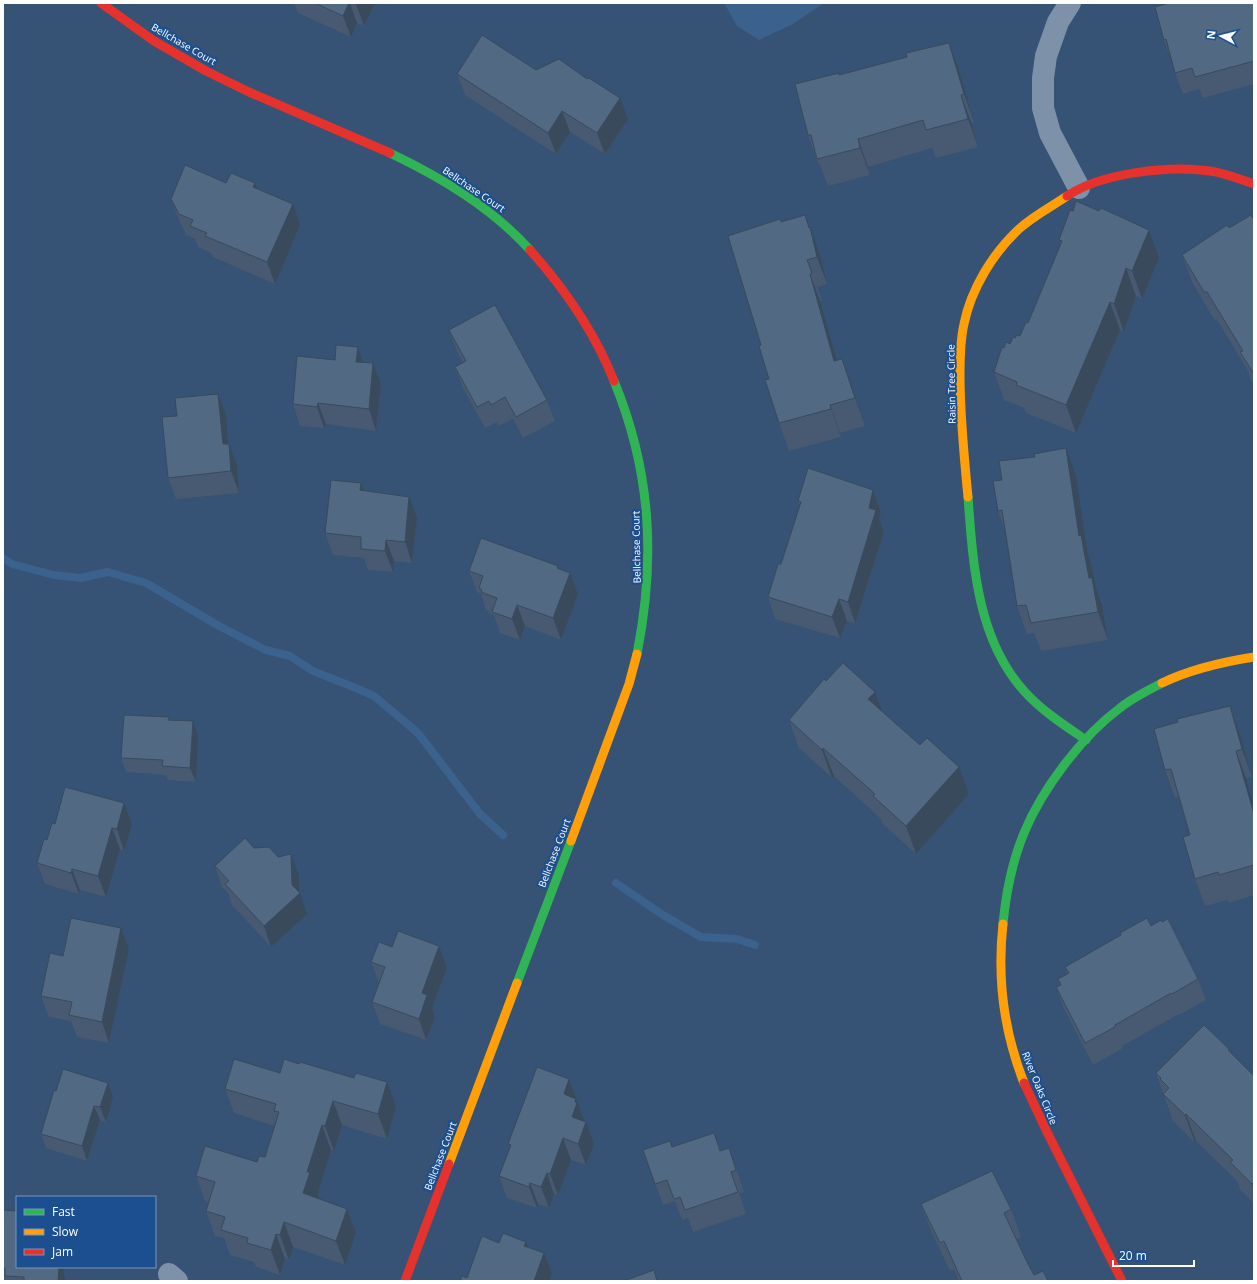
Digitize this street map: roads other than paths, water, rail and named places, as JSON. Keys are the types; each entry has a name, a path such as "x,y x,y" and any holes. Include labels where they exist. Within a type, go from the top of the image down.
{"street":[{"name":"Bellchase Court","path":"101,3 162,46 233,84 371,144 422,168 465,194 498,217 525,244 550,275 587,326 611,372 629,419 641,467 648,518 648,580 643,625 634,668 619,713 405,1281"},
{"path":"1070,3 1058,22 1046,56 1044,108 1050,133 1079,188"},
{"name":"Raisin Tree Circle","path":"1086,740 1040,707 1021,689 997,651 988,627 979,595 972,554 960,403 961,341 966,312 981,281 996,256 1019,229 1046,209 1079,188 1114,177 1145,171 1177,170 1213,171 1254,184"},
{"name":"River Oaks Circle","path":"1122,1281 1035,1110 1017,1064 1007,1028 1002,997 1001,945 1004,909 1022,837 1041,799 1060,770 1086,740 1113,713 1135,697 1159,684 1197,668 1228,660 1254,657"}],"water":[{"path":"724,3 824,3 793,24 759,40 737,26"}],"waterway":[{"path":"3,558 12,564 54,575 80,578 108,572 146,583 219,626 266,650 290,656 313,671 374,696 418,733 480,814 503,835"},
{"path":"616,883 663,915 701,937 737,939 755,945"}]}
